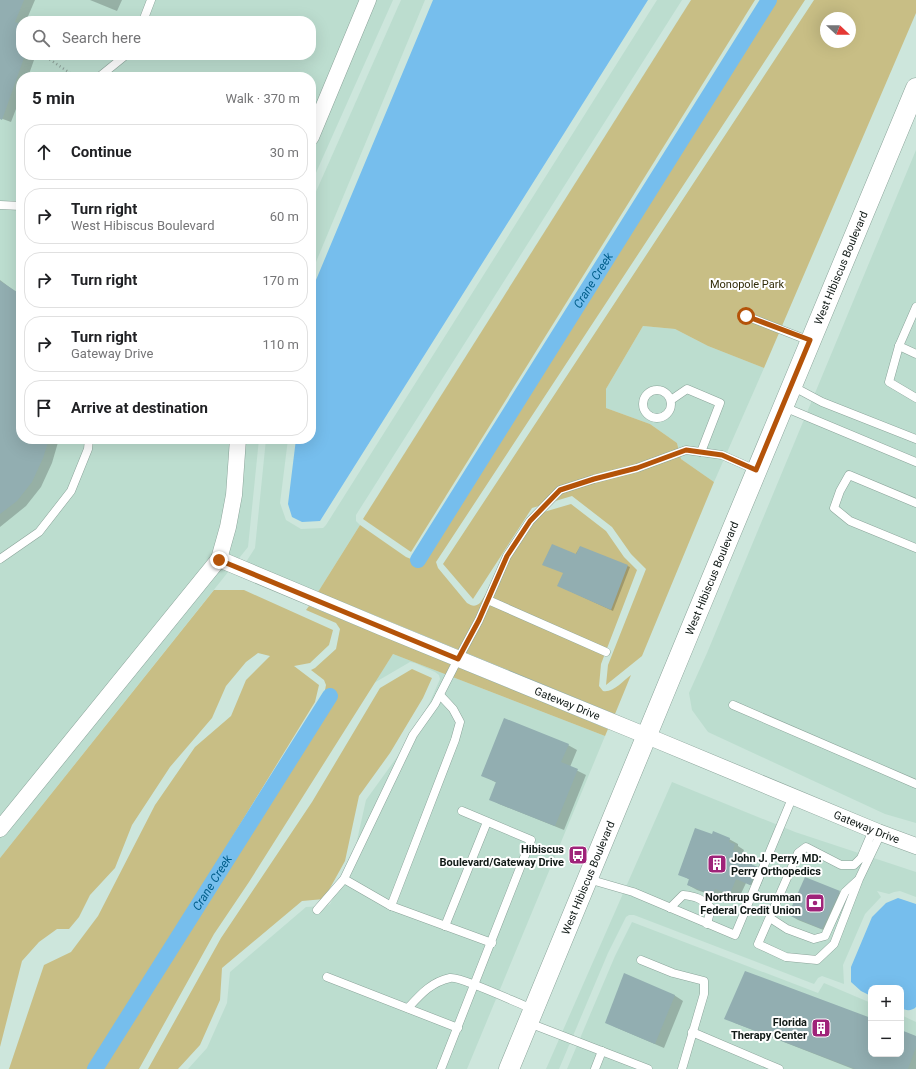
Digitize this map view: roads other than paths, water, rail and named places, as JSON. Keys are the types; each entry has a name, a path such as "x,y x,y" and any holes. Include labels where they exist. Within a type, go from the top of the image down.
{"street":[{"path":"316,125 368,0"},
{"name":"West Hibiscus Boulevard","path":"509,1069 647,736 692,623 916,88"},
{"path":"0,829 219,560 228,527 234,495 238,444"},
{"name":"Gateway Drive","path":"219,560 877,832 916,846"}],"lane":[{"path":"145,16 151,0"},
{"path":"105,72 120,60"},
{"path":"0,205 16,206"},
{"path":"916,307 899,346 889,382 916,398"},
{"path":"746,316 810,340"},
{"path":"899,346 916,354"},
{"path":"791,386 822,402 916,439"},
{"path":"671,400 687,389 720,403 701,452"},
{"path":"783,406 916,462"},
{"path":"0,559 39,532 71,491 88,449 88,444"},
{"path":"318,910 344,879 413,735 435,704 479,620 507,556 530,521 560,490 594,479 637,468 686,450 722,455 756,470"},
{"path":"916,503 849,475 840,491 834,508 850,521 916,548"},
{"path":"488,600 606,652"},
{"path":"391,906 455,740 460,722 453,709 440,695"},
{"path":"733,704 916,784"},
{"path":"588,879 633,892 735,935 793,796"},
{"path":"442,1069 492,944 531,840 462,811"},
{"path":"445,926 487,822"},
{"path":"877,832 834,944 817,960 786,957 758,944 798,853 806,846 841,865 854,865 861,858 877,832"},
{"path":"344,879 391,906 492,944"},
{"path":"770,918 787,929 814,939 825,936 845,892 859,879"},
{"path":"670,908 682,895 692,896 704,901 711,908 707,924"},
{"path":"641,960 673,973 704,981 704,994 682,1069"},
{"path":"326,977 458,1028"},
{"path":"408,1008 431,985 451,978 475,985 531,1016 602,1051 648,1069"},
{"path":"692,1032 779,1069"},
{"path":"595,1069 602,1051"}],"water":[{"path":"433,0 648,0 320,521 302,522 292,517 288,504 295,444 316,444 316,280"},
{"path":"898,898 916,904 916,1007 909,1010 904,1010 904,985 868,985 868,994 861,991 851,982 851,967 872,917 886,903"}],"waterway":[{"name":"Crane Creek","path":"418,560 769,0"},
{"name":"Crane Creek","path":"95,1069 330,696"}],"place":[{"name":"Hibiscus Boulevard/Gateway Drive","path":"578,855"},
{"name":"John J. Perry, MD: Perry Orthopedics","path":"717,864"},
{"name":"Northrup Grumman Federal Credit Union","path":"815,903"},
{"name":"Florida Therapy Center","path":"821,1028"}],"park label":[{"name":"Monopole Park","path":"747,284"}]}
